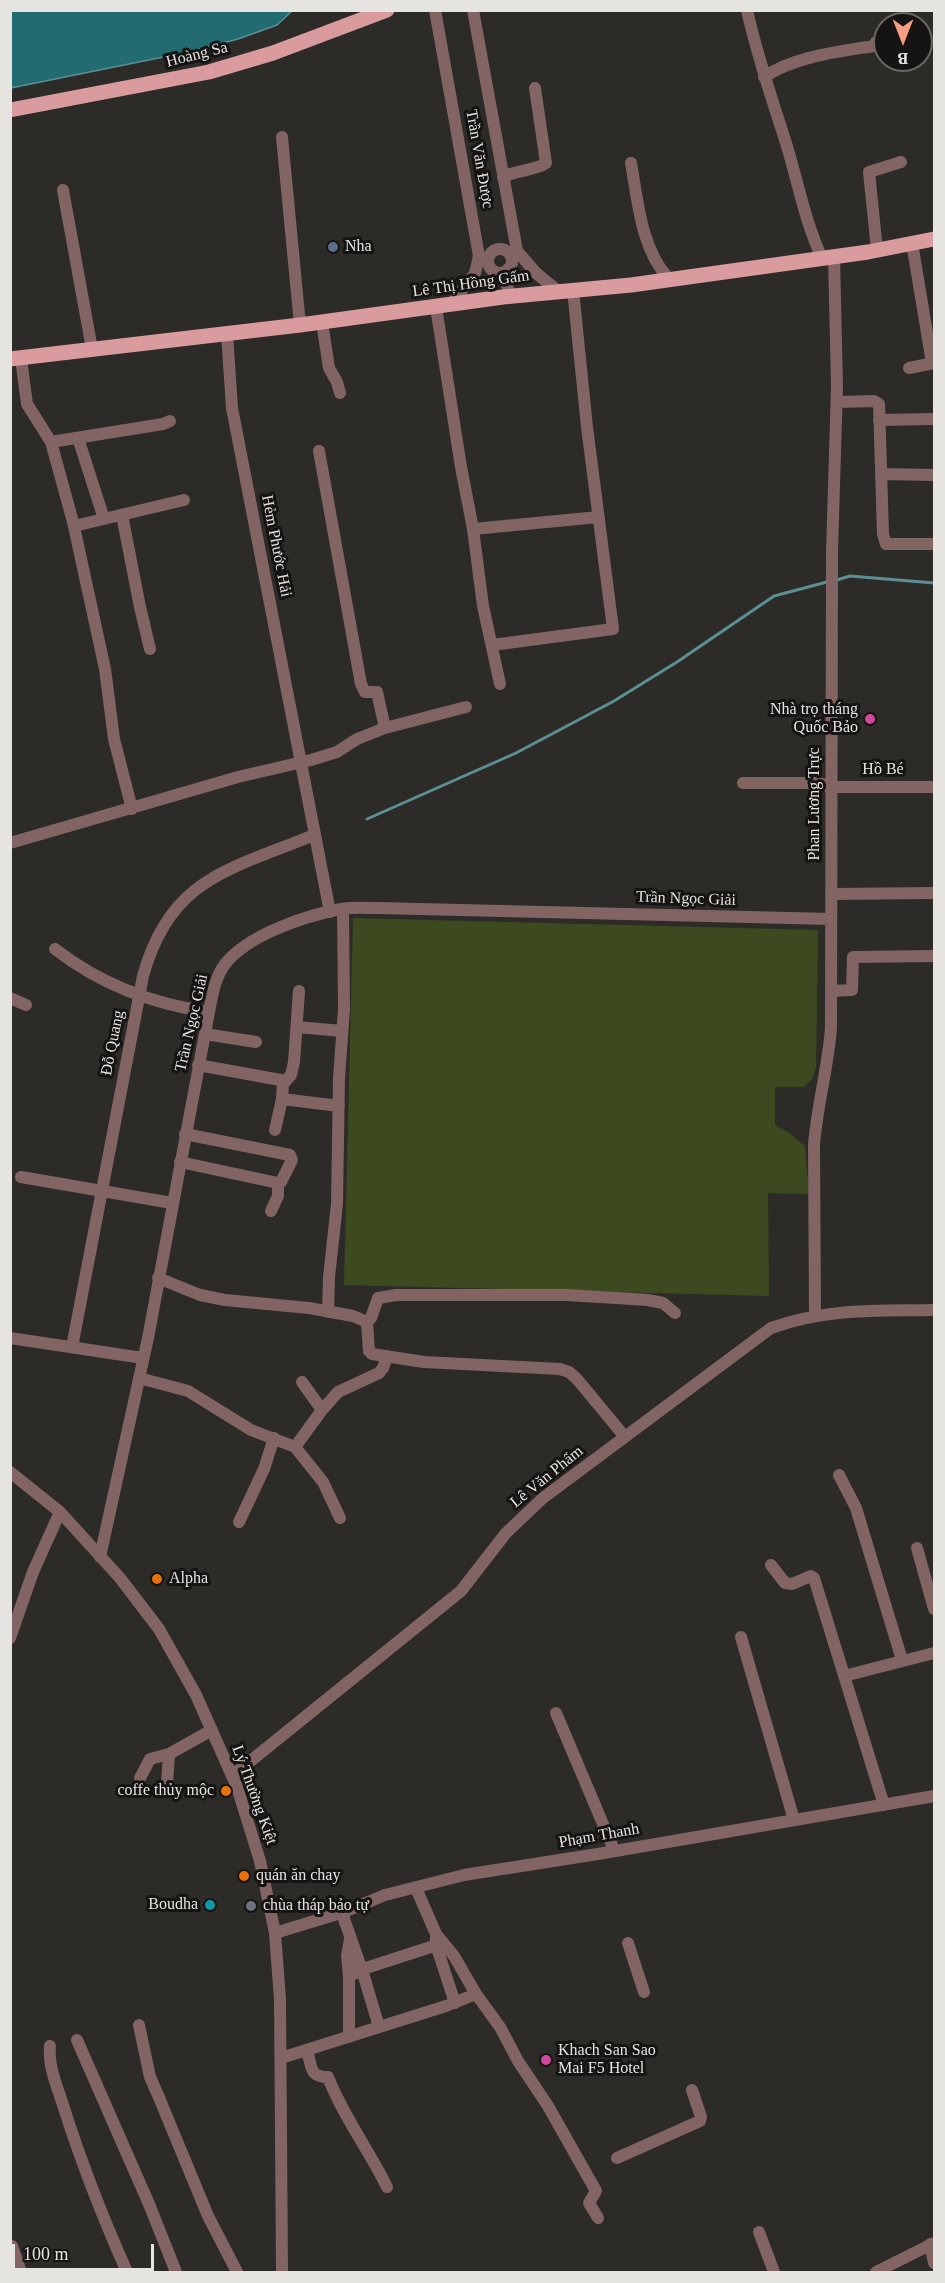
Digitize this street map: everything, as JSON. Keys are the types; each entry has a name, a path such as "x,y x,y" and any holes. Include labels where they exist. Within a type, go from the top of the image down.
{"main road":[{"name":"Hoàng Sa","path":"10,110 209,72 273,53 387,10"},
{"name":"Lê Thị Hồng Gấm","path":"16,359 300,325 506,297 631,285 877,250 934,239"}],"street":[{"name":"Trần Văn Được","path":"435,10 477,237 500,262 536,273 566,290"},
{"name":"Trần Văn Được","path":"444,306 475,273 500,262 513,234 473,10"},
{"path":"747,10 764,77 787,144 810,230 828,257"},
{"path":"764,77 777,68 793,62 873,46"},
{"path":"503,177 519,170 543,166 546,163 535,88"},
{"path":"282,136 300,325"},
{"path":"877,250 869,172 901,162"},
{"path":"631,163 642,220 651,250 660,269 668,279"},
{"path":"63,190 92,349"},
{"path":"500,262 489,257 510,243 513,234"},
{"path":"477,237 484,248 508,253 500,262 501,280 506,297"},
{"path":"909,368 933,363 912,243"},
{"name":"Phan Lương Trực","path":"815,1315 814,1145 816,1120 829,1054 831,991 831,552 837,402 828,257"},
{"path":"492,645 613,629 587,427 566,290"},
{"path":"444,306 461,467 473,529 483,606 500,684"},
{"path":"322,322 329,368 340,393"},
{"name":"Hẻm Phước Hải","path":"227,334 232,408 330,912"},
{"path":"16,359 27,404 51,442 74,526 105,669 114,739 132,809"},
{"path":"837,402 877,401 883,534 886,544 934,544"},
{"path":"879,420 934,419"},
{"path":"51,442 170,421"},
{"path":"78,438 104,519"},
{"path":"319,451 361,684 364,693 377,692 385,728"},
{"path":"882,474 934,475"},
{"path":"74,526 184,500"},
{"path":"122,515 150,649"},
{"path":"473,529 599,517"},
{"path":"10,843 238,777 338,752 357,739 385,728 466,707"},
{"name":"Hồ Bé","path":"742,783 818,783 832,787 934,787"},
{"name":"Đỗ Quang","path":"72,1347 100,1189 139,996 155,938 175,907 204,882 314,835"},
{"path":"831,894 934,893"},
{"path":"328,1312 329,1277 337,1204 344,1009 343,909"},
{"name":"Trần Ngọc Giải","path":"100,1557 143,1358 208,1012 223,965 234,955 250,942 270,932 343,909 831,920"},
{"path":"55,949 81,968 139,996 208,1012"},
{"path":"831,991 852,990 853,957 934,956"},
{"path":"275,1130 283,1084 293,1069 299,991"},
{"path":"10,998 26,1005"},
{"path":"297,1027 342,1031"},
{"path":"204,1034 256,1042"},
{"path":"198,1065 286,1081"},
{"path":"282,1099 339,1106"},
{"path":"185,1134 290,1155 292,1160 278,1184 278,1196 271,1211"},
{"path":"180,1162 278,1184"},
{"path":"21,1177 172,1203"},
{"path":"158,1278 200,1295 225,1300 309,1308 367,1322"},
{"path":"625,1437 569,1372 560,1369 424,1362 372,1354 369,1351 367,1322 371,1318 378,1298 396,1295 567,1295 648,1300 663,1303 675,1313"},
{"name":"Lê Văn Phẩm","path":"232,1776 461,1591 506,1533 534,1505 771,1328 815,1315 839,1312 934,1310"},
{"path":"10,1338 143,1358"},
{"path":"295,1447 338,1392 379,1373 387,1356"},
{"path":"139,1378 188,1391 251,1430 295,1447 323,1482 340,1518"},
{"path":"302,1382 322,1410"},
{"path":"239,1522 264,1469 274,1438"},
{"name":"Lý Thường Kiệt","path":"10,1472 60,1512 120,1578 159,1629 180,1665 232,1776 260,1861 275,1933 280,1999 282,2272"},
{"path":"839,1475 858,1515 902,1660"},
{"path":"10,1638 33,1572 60,1512"},
{"path":"917,1548 934,1609"},
{"path":"771,1565 788,1584 811,1576 814,1578 884,1805"},
{"path":"741,1637 794,1821"},
{"path":"844,1676 934,1653"},
{"path":"556,1713 614,1850"},
{"path":"140,1778 150,1759 169,1754 212,1730"},
{"path":"167,1784 169,1754"},
{"name":"Phạm Thanh","path":"275,1933 344,1912 385,1895 464,1875 934,1796"},
{"path":"416,1888 438,1941 454,2003"},
{"path":"344,1912 350,1939 347,1956 350,2037"},
{"path":"350,1939 355,1946 363,1971 378,2027"},
{"path":"349,1977 438,1941"},
{"path":"438,1941 454,1956 548,2106 596,2191 589,2203 598,2218"},
{"path":"628,1943 644,1992"},
{"path":"281,2058 476,1994"},
{"path":"139,2025 150,2077 208,2216 225,2253 237,2272"},
{"path":"77,2040 145,2193 176,2272"},
{"path":"50,2046 49,2055 55,2079 72,2133 99,2208 127,2272"},
{"path":"307,2050 314,2074 319,2078 328,2078 334,2093 374,2160 387,2187"},
{"path":"617,2158 700,2121 701,2117 692,2090"},
{"path":"759,2232 774,2272"},
{"path":"876,2272 932,2244 934,2263"},
{"path":"10,2247 12,2246 21,2272"}],"green space":[{"path":"353,918 818,930 816,1067 812,1079 804,1087 775,1087 775,1125 805,1146 809,1194 768,1193 769,1296 344,1285"}],"water":[{"path":"10,11 292,11 277,25 238,39 188,52 11,88"}],"waterway":[{"path":"837,580 850,576 934,583"},
{"path":"367,819 516,753 614,701 677,662 774,596 827,582"}],"place":[{"name":"Nha","path":"333,247"},
{"name":"Nhà trọ tháng Quốc Bảo","path":"870,719"},
{"name":"Alpha","path":"157,1579"},
{"name":"coffe thủy mộc","path":"226,1791"},
{"name":"quán ăn chay","path":"244,1876"},
{"name":"Boudha","path":"210,1905"},
{"name":"chùa tháp bảo tự","path":"251,1906"},
{"name":"Khach San Sao Mai F5 Hotel","path":"546,2060"}]}
